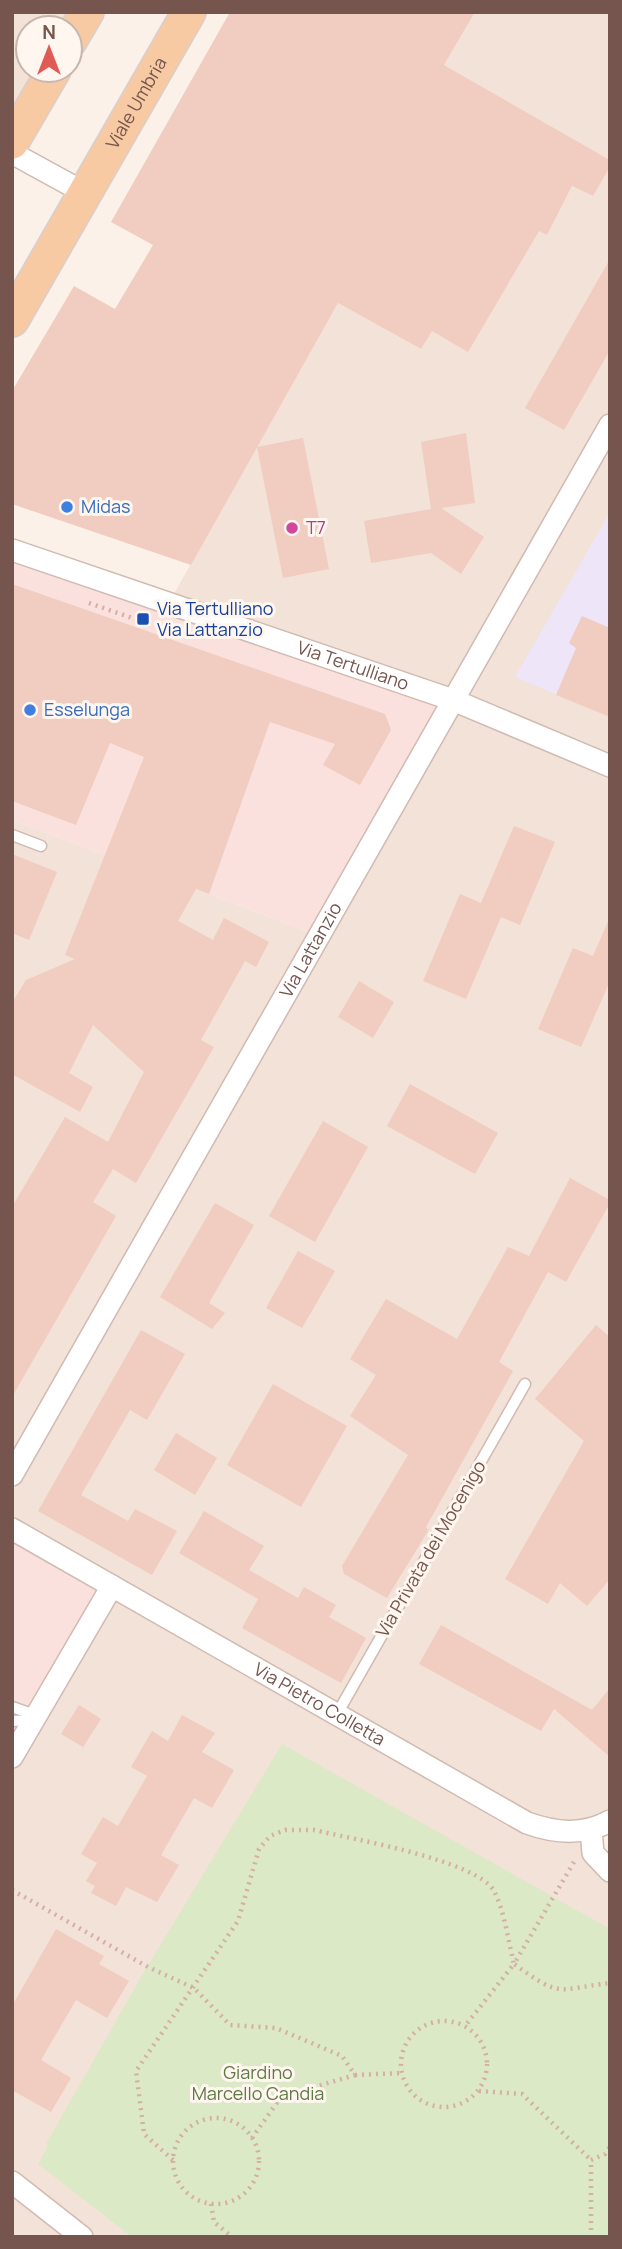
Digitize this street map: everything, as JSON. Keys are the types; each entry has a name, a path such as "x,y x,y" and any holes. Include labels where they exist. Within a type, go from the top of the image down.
{"main road":[{"name":"Viale Umbria","path":"12,320 189,12"},
{"path":"12,142 46,84"}],"street":[{"path":"12,153 85,193"},
{"name":"Via Lattanzio","path":"12,1475 610,425"},
{"name":"Via Tertulliano","path":"12,550 453,700 610,766"},
{"name":"Via Pietro Colletta","path":"12,1529 527,1823 561,1832 600,1825 593,1853 610,1871"},
{"path":"12,1757 112,1586"},
{"path":"12,2182 82,2237"}],"lane":[{"path":"12,835 41,846"},
{"name":"Via Privata dei Mocenigo","path":"337,1714 525,1384"},
{"path":"12,1707 37,1718"},
{"path":"12,1721 37,1718"}],"path":[{"path":"89,603 148,623"},
{"path":"173,2160 181,2135 204,2120 231,2121 252,2138 258,2164 248,2190 237,2198 211,2204 197,2200 180,2185 173,2160 144,2134 136,2071 238,1921 259,1849 270,1836 300,1828 459,1866 472,1872 493,1891 514,1964 546,1986 559,1991 610,1983"},
{"path":"465,2026 514,1964 571,1863 581,1858"},
{"path":"12,1890 148,1967 194,1988 230,2025 276,2028 342,2056 355,2075"},
{"path":"438,2021 465,2026 477,2035 486,2056 486,2078 479,2091 455,2106 427,2105 406,2086 401,2073 404,2045 424,2025 438,2021"},
{"path":"252,2138 281,2098 355,2075 401,2073"},
{"path":"479,2091 522,2094 591,2160 592,2237"},
{"path":"591,2160 607,2155 610,2147"},
{"path":"211,2204 214,2222 232,2237"}],"shaded area":[{"path":"12,12 85,12 14,14 14,84 43,84 12,138"},
{"path":"475,12 610,12 610,160 444,65"},
{"path":"610,167 610,419 450,695 171,599 338,303 421,349 500,210 547,235 572,186 593,196"},
{"path":"610,436 610,762 459,698"},
{"path":"610,512 610,717 515,677"},
{"path":"12,554 441,703 314,934 12,820"},
{"path":"457,711 610,775 610,1809 581,1820 555,1821 531,1815 12,1519 12,1492"},
{"path":"12,820 314,934 12,1455"},
{"path":"12,1536 103,1588 12,1745"},
{"name":"Giardino Marcello Candia","path":"103,1588 519,1824 587,1832 610,1876 610,2237 12,2237 12,1745"}],"green space":[{"name":"Giardino Marcello Candia","path":"282,1744 610,1929 610,2237 132,2237 38,2164 48,2146 46,2144 141,1977"}],"building":[{"path":"230,12 475,12 444,65 610,160 610,167 593,196 572,186 547,235 539,231 468,352 432,331 421,349 338,303 191,565 12,504 12,391 74,286 115,309 153,245 111,222"},
{"path":"610,259 610,350 564,430 525,408"},
{"path":"466,433 475,503 441,508 484,537 461,574 431,553 371,563 364,521 431,509 421,442"},
{"path":"303,438 329,569 283,578 257,447"},
{"path":"12,584 385,714 391,730 360,785 323,765 335,744 270,722 209,894 196,889 178,921 213,940 224,918 269,942 256,967 245,961 201,1040 214,1047 136,1183 113,1169 93,1202 116,1216 12,1397 12,1207 65,1117 108,1142 144,1072 93,1025 69,1073 93,1087 80,1112 12,1074 12,1003 26,980 75,959 65,955 144,757 110,743 76,825 12,801"},
{"path":"582,616 610,628 610,717 556,695 576,648 569,643"},
{"path":"514,826 555,842 520,925 501,917 466,999 423,981 460,894 481,903"},
{"path":"12,854 57,872 29,940 12,933"},
{"path":"610,917 610,981 581,1047 538,1029 573,948 593,956"},
{"path":"359,981 394,1002 373,1038 338,1017"},
{"path":"410,1084 498,1133 475,1174 387,1126"},
{"path":"323,1121 368,1147 315,1242 269,1216"},
{"path":"570,1178 610,1200 610,1203 566,1282 548,1272 499,1362 513,1371 426,1527 428,1531 387,1598 344,1574 342,1566 408,1455 350,1416 376,1375 350,1359 386,1299 457,1339 508,1247 529,1256"},
{"path":"215,1203 254,1225 209,1303 225,1313 212,1329 160,1297"},
{"path":"298,1251 335,1271 302,1328 266,1308"},
{"path":"596,1325 610,1337 610,1579 587,1606 560,1583 548,1604 505,1579 584,1441 535,1399"},
{"path":"141,1330 185,1354 147,1420 130,1410 81,1495 128,1521 135,1509 177,1531 152,1575 38,1511"},
{"path":"273,1384 347,1426 301,1507 227,1465"},
{"path":"176,1433 217,1458 195,1495 154,1470"},
{"path":"204,1511 264,1546 249,1570 298,1598 304,1587 336,1605 329,1617 366,1638 341,1683 242,1628 258,1599 179,1553"},
{"path":"441,1625 592,1710 610,1688 610,1757 554,1709 541,1731 419,1664"},
{"path":"79,1705 101,1719 83,1747 61,1734"},
{"path":"182,1715 215,1733 202,1752 234,1770 212,1808 194,1798 161,1855 179,1865 157,1902 126,1887 116,1906 91,1893 95,1886 86,1881 97,1863 81,1854 103,1817 118,1826 147,1776 131,1767 152,1731 168,1741"},
{"path":"56,1929 104,1956 99,1964 129,1981 107,2018 76,2000 41,2060 71,2078 51,2112 12,2090 12,2006"}],"place":[{"name":"Midas","path":"67,507"},
{"name":"T7","path":"292,528"},
{"name":"Via Tertulliano Via Lattanzio","path":"143,619"},
{"name":"Esselunga","path":"30,710"}]}
